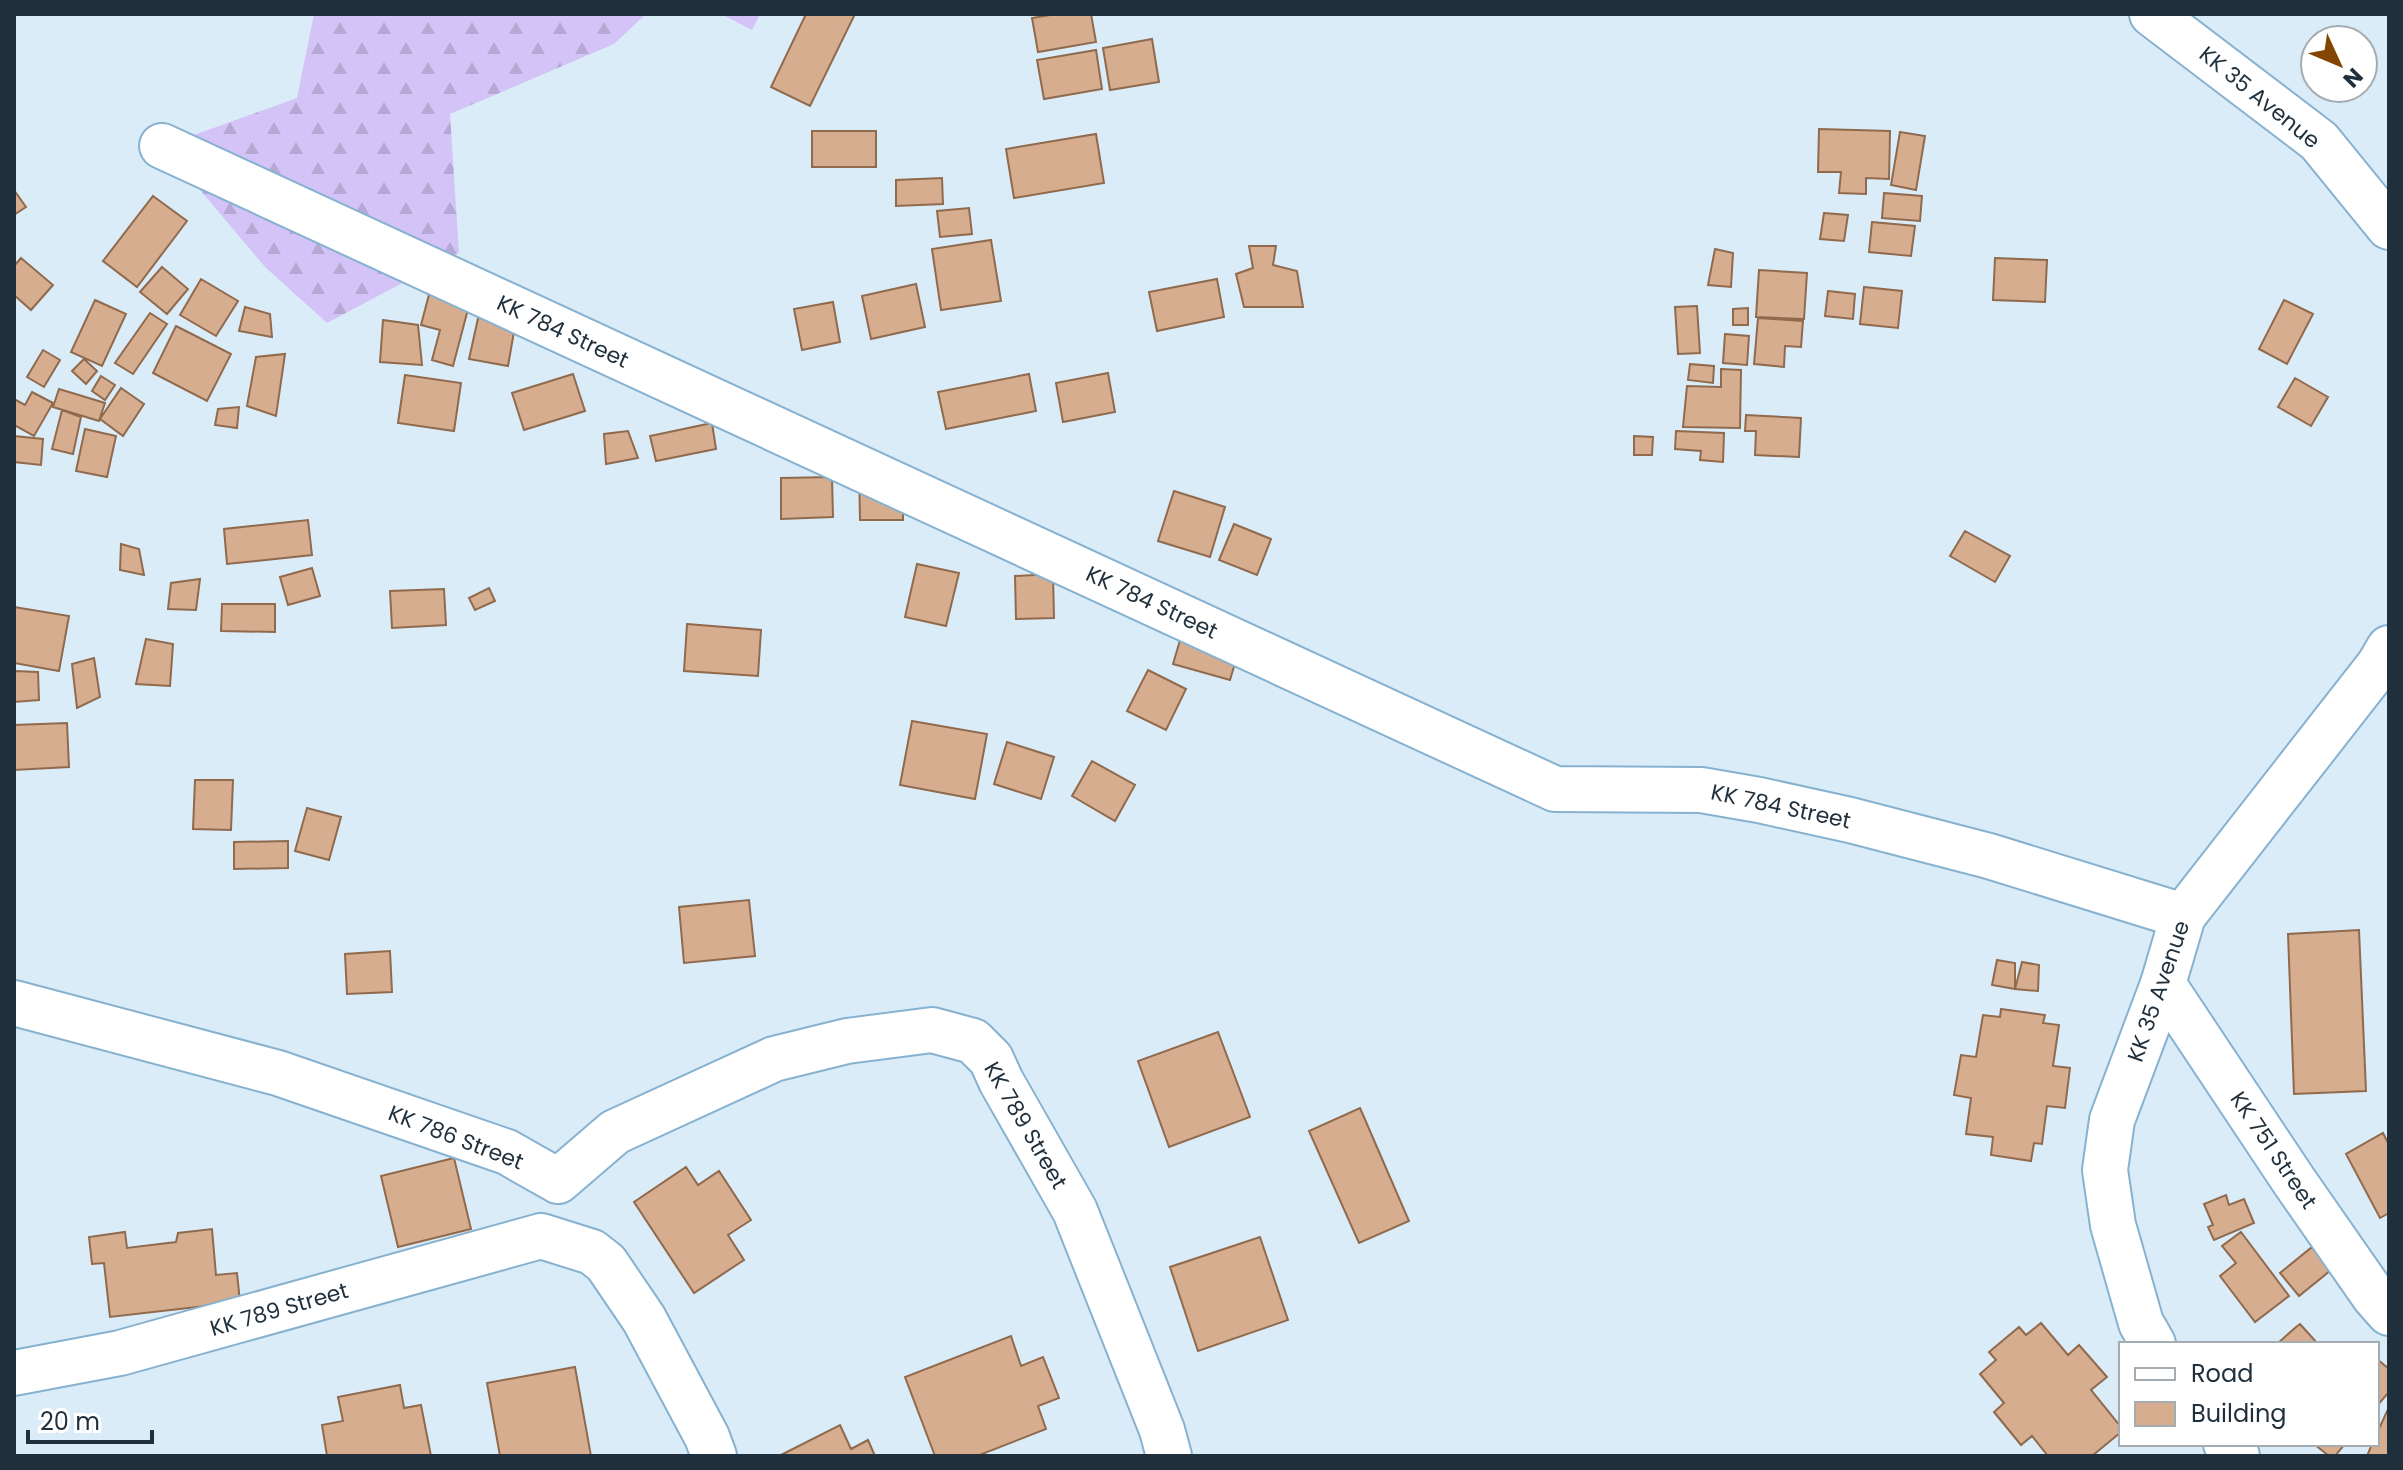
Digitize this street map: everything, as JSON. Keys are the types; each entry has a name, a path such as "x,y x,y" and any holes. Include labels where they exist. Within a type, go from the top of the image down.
{"street":[{"name":"KK 35 Avenue","path":"2152,14 2319,141 2389,227"},
{"name":"KK 784 Street","path":"162,146 1555,789 1701,790 1759,800 1989,856 2183,916"},
{"name":"KK 35 Avenue","path":"2152,1342 2141,1323 2113,1225 2105,1170 2112,1120 2163,984 2183,916 2379,665 2389,648"},
{"name":"KK 751 Street","path":"2163,984 2294,1181 2389,1313"},
{"name":"KK 786 Street","path":"14,1003 278,1073 507,1152 558,1181"},
{"name":"KK 789 Street","path":"558,1181 615,1132 774,1059 847,1041 932,1030 973,1041 991,1059 1075,1211 1162,1430 1169,1456"},
{"path":"558,1181 541,1236 592,1252 613,1272 644,1319 707,1437 714,1456"},
{"name":"KK 789 Street","path":"14,1373 120,1353 541,1236"}],"green space":[{"path":"314,14 646,14 614,44 450,114 459,253 327,323 265,267 163,146 297,98"},
{"path":"721,14 760,14 752,30"}],"building":[{"path":"806,14 855,14 810,106 771,87"},
{"path":"1091,14 1096,42 1038,52 1032,18"},
{"path":"1152,39 1159,82 1110,90 1103,48"},
{"path":"1096,50 1102,89 1044,99 1037,60"},
{"path":"1819,129 1890,131 1889,179 1866,178 1866,194 1839,193 1841,172 1818,172"},
{"path":"812,131 876,131 876,167 812,167"},
{"path":"1900,132 1925,136 1916,190 1891,185"},
{"path":"1096,134 1104,183 1014,198 1006,149"},
{"path":"942,178 943,204 896,206 896,180"},
{"path":"14,190 26,207 14,215"},
{"path":"1884,193 1922,196 1920,221 1882,218"},
{"path":"153,196 187,221 137,287 103,261"},
{"path":"969,208 972,234 940,237 937,211"},
{"path":"1824,213 1848,215 1844,241 1820,239"},
{"path":"1872,222 1915,226 1911,256 1869,252"},
{"path":"991,240 1001,301 941,310 932,249"},
{"path":"1249,246 1276,246 1273,265 1297,271 1303,307 1244,307 1236,274 1253,268"},
{"path":"1715,249 1733,253 1731,287 1708,285"},
{"path":"21,258 53,285 31,310 14,295 14,266"},
{"path":"1995,258 2047,260 2045,302 1993,300"},
{"path":"162,267 188,289 167,314 140,292"},
{"path":"1759,270 1807,273 1804,319 1756,317"},
{"path":"201,279 238,301 216,336 180,315"},
{"path":"1217,279 1224,317 1157,331 1149,292"},
{"path":"432,283 472,294 453,366 432,360 440,330 421,325"},
{"path":"916,284 925,327 871,339 862,296"},
{"path":"1864,287 1902,291 1898,328 1860,324"},
{"path":"1828,291 1855,294 1853,319 1825,316"},
{"path":"483,296 519,303 508,366 469,359"},
{"path":"95,300 126,314 102,366 71,352"},
{"path":"2284,300 2313,314 2287,364 2259,349"},
{"path":"833,302 840,342 802,350 794,309"},
{"path":"1697,306 1700,353 1678,354 1675,307"},
{"path":"245,307 270,314 272,337 239,331"},
{"path":"1748,308 1748,325 1733,325 1733,309"},
{"path":"150,313 167,324 133,374 115,363"},
{"path":"1758,318 1803,321 1801,347 1785,346 1784,367 1754,364"},
{"path":"383,320 418,325 422,365 380,362"},
{"path":"176,326 231,354 207,401 153,373"},
{"path":"1725,334 1749,336 1747,365 1723,363"},
{"path":"43,350 60,360 44,387 27,377"},
{"path":"285,354 276,416 247,406 256,357"},
{"path":"84,359 97,371 86,384 72,371"},
{"path":"1690,364 1714,366 1713,383 1688,380"},
{"path":"1721,369 1741,370 1740,428 1683,427 1687,386 1721,387"},
{"path":"1108,373 1115,412 1063,422 1056,383"},
{"path":"573,374 585,411 524,430 512,393"},
{"path":"1029,374 1036,411 946,429 938,392"},
{"path":"405,375 461,383 454,431 398,423"},
{"path":"101,376 115,385 105,400 92,391"},
{"path":"2295,378 2328,397 2311,426 2278,407"},
{"path":"121,388 144,404 123,436 100,419"},
{"path":"59,389 105,403 99,421 53,407"},
{"path":"32,392 53,403 34,436 14,425 14,399 25,405"},
{"path":"239,407 237,428 215,425 218,409"},
{"path":"62,410 81,417 73,454 52,449"},
{"path":"1746,415 1801,418 1799,457 1755,455 1756,431 1745,431"},
{"path":"712,423 716,449 656,461 650,436"},
{"path":"85,429 116,436 107,477 76,471"},
{"path":"628,431 638,458 606,464 604,434"},
{"path":"1676,431 1724,433 1723,462 1700,460 1701,451 1675,449"},
{"path":"14,436 43,439 41,465 14,462"},
{"path":"1634,436 1653,437 1652,455 1634,455"},
{"path":"859,468 903,469 903,520 860,520"},
{"path":"832,477 833,517 781,519 781,478"},
{"path":"1174,491 1225,507 1210,557 1158,541"},
{"path":"308,520 312,555 227,564 224,529"},
{"path":"1234,524 1271,539 1257,575 1219,560"},
{"path":"1965,531 2010,556 1995,582 1950,556"},
{"path":"121,544 139,549 144,575 120,570"},
{"path":"917,564 959,573 946,626 905,617"},
{"path":"312,568 320,596 288,605 280,577"},
{"path":"1053,574 1054,618 1016,619 1015,576"},
{"path":"200,579 196,610 168,609 171,583"},
{"path":"489,588 495,601 475,610 469,598"},
{"path":"444,589 446,625 392,628 390,591"},
{"path":"222,604 275,604 275,632 221,631"},
{"path":"14,607 69,616 59,671 14,663"},
{"path":"1186,620 1243,636 1230,680 1173,664"},
{"path":"687,624 761,630 758,676 684,671"},
{"path":"146,639 173,644 170,686 136,684"},
{"path":"94,658 100,697 77,708 72,664"},
{"path":"1148,670 1186,689 1166,730 1127,711"},
{"path":"14,671 38,672 39,700 14,702"},
{"path":"912,721 987,734 975,799 900,785"},
{"path":"67,723 69,767 14,770 14,725"},
{"path":"1007,742 1054,757 1041,799 994,784"},
{"path":"1092,761 1135,785 1115,821 1072,796"},
{"path":"195,780 233,780 231,830 193,829"},
{"path":"307,808 341,817 329,860 295,851"},
{"path":"288,841 288,868 234,869 234,842"},
{"path":"749,900 755,956 684,963 679,907"},
{"path":"2359,930 2366,1091 2294,1094 2288,934"},
{"path":"390,951 392,992 347,994 345,954"},
{"path":"1997,960 2015,963 2015,989 1992,985"},
{"path":"2022,962 2039,965 2038,991 2015,989"},
{"path":"2001,1009 2045,1015 2043,1023 2059,1025 2053,1066 2070,1068 2065,1108 2047,1106 2042,1144 2034,1143 2031,1161 1991,1155 1993,1137 1966,1134 1971,1098 1954,1095 1961,1055 1976,1057 1983,1015 2000,1017"},
{"path":"1218,1032 1250,1117 1169,1147 1138,1061"},
{"path":"1360,1108 1409,1221 1359,1243 1309,1131"},
{"path":"2383,1133 2389,1145 2389,1213 2380,1218 2346,1154"},
{"path":"454,1158 471,1229 398,1247 381,1176"},
{"path":"686,1167 698,1185 719,1171 751,1220 728,1235 744,1260 694,1293 634,1202"},
{"path":"2226,1195 2229,1205 2244,1199 2254,1223 2214,1240 2208,1227 2213,1225 2204,1204"},
{"path":"212,1229 216,1275 237,1273 240,1302 110,1317 104,1263 92,1264 89,1237 125,1232 127,1248 176,1242 178,1233"},
{"path":"2241,1232 2289,1296 2255,1322 2220,1276 2236,1263 2222,1246"},
{"path":"1260,1237 1288,1320 1198,1351 1170,1267"},
{"path":"2312,1247 2331,1270 2299,1296 2280,1273"},
{"path":"2041,1323 2068,1355 2079,1345 2107,1377 2091,1390 2119,1425 2119,1434 2092,1456 2048,1456 2032,1436 2021,1445 1994,1412 2004,1403 1980,1374 1996,1360 1989,1352 2019,1327 2026,1335"},
{"path":"2300,1324 2316,1342 2279,1342"},
{"path":"1011,1336 1021,1366 1043,1357 1059,1398 1038,1406 1046,1429 977,1456 935,1456 905,1377"},
{"path":"2379,1361 2389,1369 2389,1392 2379,1404"},
{"path":"575,1367 591,1456 500,1456 487,1383"},
{"path":"400,1385 404,1408 421,1405 431,1456 327,1456 322,1425 343,1421 338,1397"},
{"path":"2389,1407 2389,1456 2367,1456 2371,1446 2379,1446 2379,1429"},
{"path":"840,1425 851,1449 868,1440 875,1456 779,1456"},
{"path":"2316,1446 2343,1446 2335,1456 2329,1456"}]}
